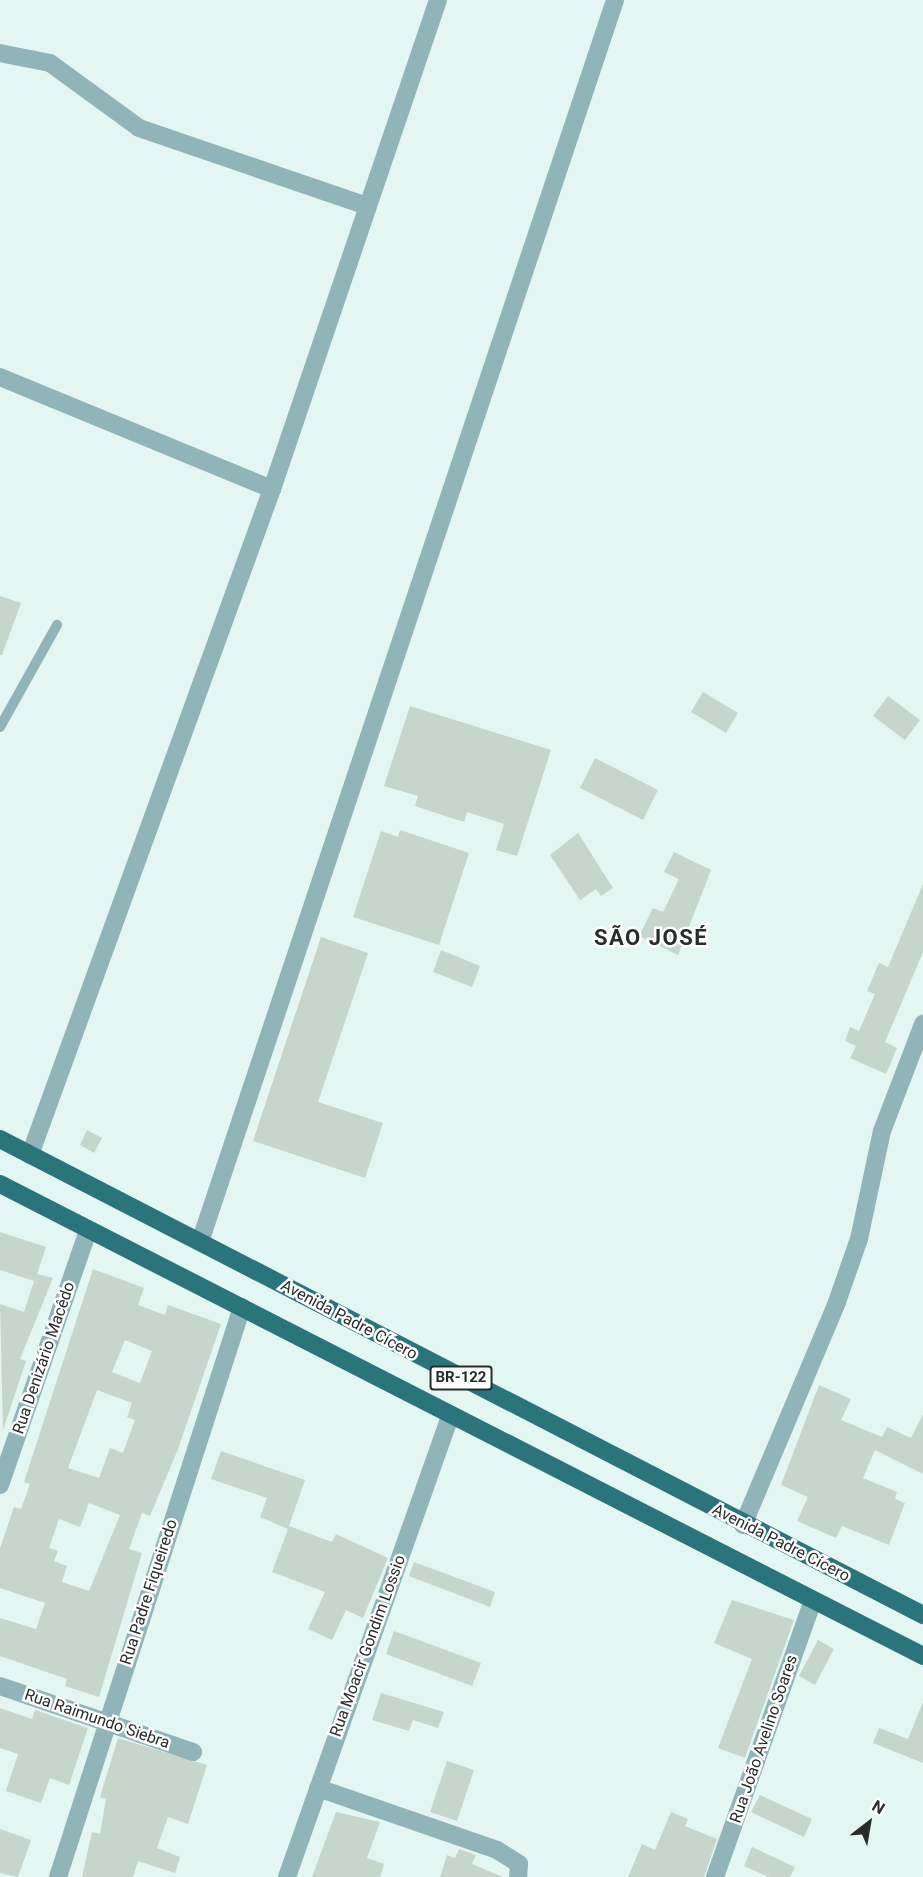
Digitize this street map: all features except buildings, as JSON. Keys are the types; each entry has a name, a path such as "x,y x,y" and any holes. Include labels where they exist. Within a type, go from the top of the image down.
{"highway":[{"name":"Avenida Padre Cícero","path":"0,1139 743,1525 923,1615"},
{"name":"BR-122","path":"0,1184 923,1656"}],"street":[{"path":"30,1155 272,489 364,205 438,0"},
{"path":"200,1242 615,0"},
{"path":"0,52 50,63 140,128 364,205"},
{"path":"0,377 272,489"},
{"path":"743,1525 837,1302 859,1239 882,1131 923,1024"},
{"name":"Rua Denizário Macêdo","path":"0,1485 88,1231"},
{"name":"Rua Padre Fiqueiredo","path":"58,1877 242,1307"},
{"name":"Rua Moacir Gondim Lossio","path":"287,1877 451,1415"},
{"name":"Rua João Avelino Soares","path":"716,1877 813,1601"},
{"name":"Rua Raimundo Siebra","path":"0,1686 108,1720 193,1752"},
{"path":"318,1788 497,1850 519,1864 518,1877"}],"lane":[{"path":"0,727 57,625"}],"district":[{"name":"SÃO JOSÉ","path":"651,938"}]}
